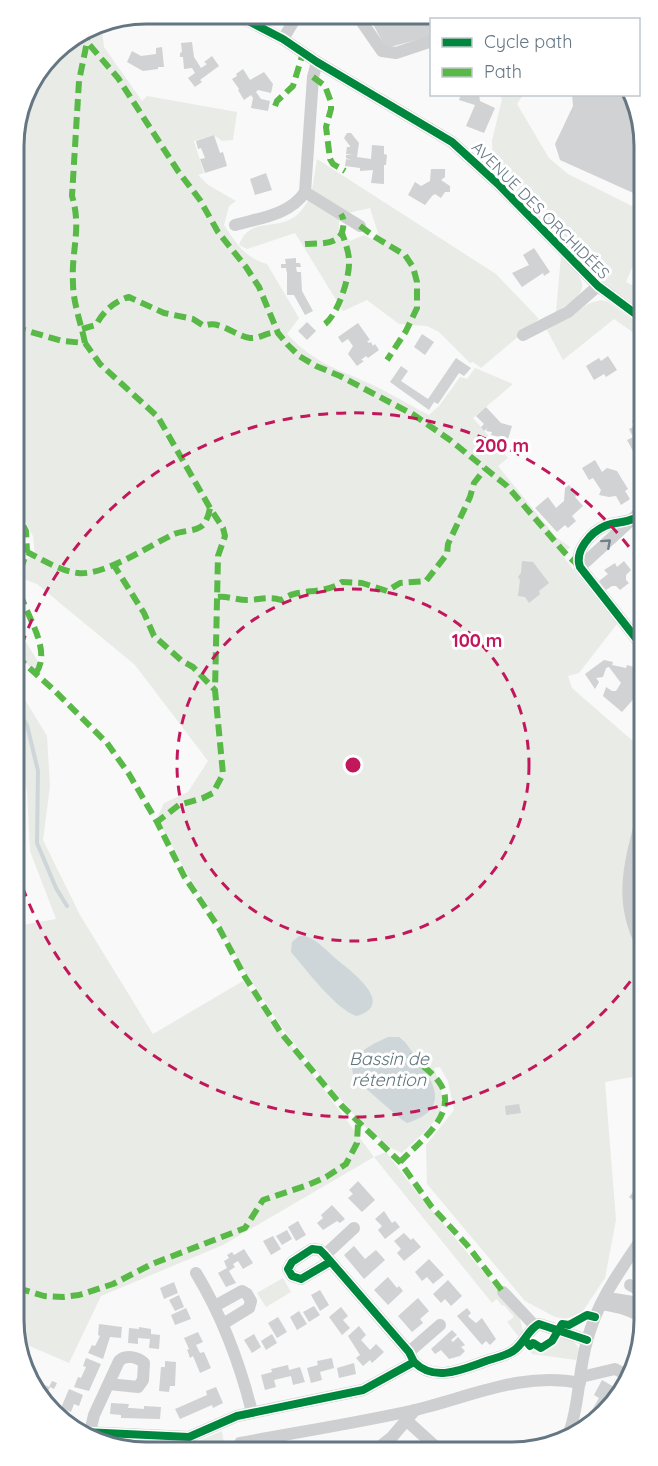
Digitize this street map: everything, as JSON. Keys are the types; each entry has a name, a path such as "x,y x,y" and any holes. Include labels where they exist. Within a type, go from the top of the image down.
{"street":[{"name":"AVENUE DES ORCHIDÉES","path":"254,24 438,133 472,158 598,286 634,313"},
{"path":"283,39 292,24"},
{"path":"363,24 382,51 396,53 430,42"},
{"path":"235,225 284,210 296,203 305,192 313,78 317,62"},
{"path":"305,192 360,225"},
{"path":"523,335 568,312 598,286"},
{"path":"634,518 580,567 634,636"},
{"path":"634,849 629,869 634,930"},
{"path":"354,1228 327,1258 411,1357 433,1373 451,1373 511,1353 535,1326 545,1325 587,1340"},
{"path":"572,1425 587,1340 602,1301 621,1266 634,1249"},
{"path":"196,1273 223,1324 252,1412"},
{"path":"630,1285 634,1287"},
{"path":"215,1306 242,1291 251,1301 249,1308 223,1324"},
{"path":"503,1292 535,1326"},
{"path":"602,1301 634,1304"},
{"path":"602,1301 634,1313"},
{"path":"100,1433 186,1438 231,1418 252,1412 363,1390 411,1357 440,1325"},
{"path":"245,1442 415,1410 510,1383 537,1380 580,1380 615,1369 622,1373"},
{"path":"89,1428 109,1384"},
{"path":"386,1442 415,1410"},
{"path":"406,1420 430,1442"}],"shaded area":[{"path":"102,32 104,47 142,101 147,96 237,112 233,140 222,141 214,135 194,141 204,173 198,175 208,185 236,201 229,206 224,225 247,254 267,264 299,318 287,334 308,353 429,415 439,406 460,377 467,379 475,368 513,384 473,418 508,458 498,466 556,537 570,547 562,555 617,624 579,673 568,676 572,688 634,742 634,832 626,863 624,896 628,928 634,940 634,1077 605,1082 616,1220 605,1278 581,1314 565,1319 555,1317 525,1301 427,1184 426,1145 454,1110 448,1081 440,1067 434,1068 442,1096 439,1112 429,1128 402,1153 391,1148 363,1125 286,1033 241,966 219,923 186,872 157,818 164,803 188,792 208,761 135,665 37,584 24,579 24,558 35,555 33,536 24,519 25,130 33,99 54,66 72,49"},
{"path":"500,96 522,96 517,104 549,158 568,174 634,207 634,263 626,282 634,286 634,305 608,287 582,263 493,169 492,141 502,99"},
{"path":"317,159 496,274 539,319 481,368 473,362 470,363 439,332 427,326 399,324 367,300 343,311 295,233 247,249 239,245 248,231 254,228 281,223 293,218 309,199 339,217 339,229 350,241 364,235 373,240 378,233 370,208 348,213 312,190"},
{"path":"561,256 577,273 582,286 575,298 556,312"},
{"path":"601,300 608,302 634,321 634,333 614,319 563,360 547,330 590,303"},
{"path":"24,639 40,665 35,671 24,661"},
{"path":"24,698 47,736 50,786 43,840 80,915 153,1034 243,981 374,1157 223,1245 101,1296 69,1363 27,1345 25,1336 24,925 56,919 30,851 24,773"},
{"path":"386,1152 519,1315 523,1332 518,1336 507,1322 514,1317 497,1299 492,1303 374,1157"},
{"path":"283,1278 291,1292 266,1307 257,1293"},
{"path":"559,1334 571,1340 579,1349 576,1360 532,1354 529,1349 533,1346 539,1350 542,1349"},
{"path":"222,1431 224,1442 196,1442"}],"water":[{"name":"Bassin de rétention","path":"299,936 315,941 358,978 371,995 373,1003 368,1011 357,1016 349,1012 322,988 291,952 292,942"},
{"name":"Bassin de rétention","path":"388,1037 399,1037 405,1042 428,1075 433,1087 435,1097 432,1107 423,1116 407,1123 356,1080 353,1072 355,1058 360,1053"}],"building":[{"path":"373,24 430,24 430,37 386,48"},
{"path":"192,42 194,57 201,68 207,64 204,62 212,56 219,66 200,80 202,82 195,87 188,78 195,73 192,68 184,69 183,57 180,57 181,43"},
{"path":"162,47 164,67 143,71 127,62 132,51 141,56 156,54 156,48"},
{"path":"243,69 250,80 264,72 273,84 271,93 258,90 256,92 261,99 270,101 268,111 251,108 253,98 251,95 244,100 238,90 232,79"},
{"path":"460,96 479,96 480,101 495,108 484,133 466,126 475,105 459,100"},
{"path":"572,96 623,96 633,130 634,193 560,160 555,144 573,106"},
{"path":"347,133 351,133 359,143 357,157 371,159 372,145 384,146 384,154 387,155 386,165 384,165 384,184 371,183 373,170 360,171 360,168 345,166 346,159 351,160 346,158 346,155 353,155 346,154 347,147 350,147 344,138"},
{"path":"214,135 227,166 205,173 200,159 205,158 201,148 198,149 196,141"},
{"path":"431,169 445,169 445,177 441,180 450,186 450,192 445,192 441,198 435,194 425,205 408,195 415,182 421,186 430,181"},
{"path":"266,173 272,190 255,195 250,179"},
{"path":"534,248 550,272 544,276 543,273 522,287 512,273 529,265 523,255"},
{"path":"296,258 296,263 300,263 301,267 296,267 297,272 301,272 302,291 313,311 305,315 294,295 287,295 286,268 281,268 281,264 286,264 285,259"},
{"path":"307,322 316,331 307,340 298,331"},
{"path":"358,323 370,340 367,341 373,346 375,344 379,350 368,358 366,356 361,360 364,361 357,366 348,354 353,346 348,339 342,343 338,337"},
{"path":"422,334 434,342 425,355 414,347"},
{"path":"608,356 617,370 606,377 604,374 594,380 586,366 599,358 601,361"},
{"path":"456,358 471,368 464,376 459,373 438,404 434,402 429,410 390,382 401,366 408,371 401,381 428,399"},
{"path":"486,407 501,423 512,426 508,439 491,435 492,432 486,431 487,428 484,431 481,427 484,424 476,416"},
{"path":"634,426 634,453 627,440 633,437 629,429"},
{"path":"595,460 602,472 607,468 617,471 628,489 625,491 630,499 621,505 616,496 599,495 601,490 593,478 589,480 582,468"},
{"path":"569,485 583,506 572,516 576,521 568,528 565,525 557,532 535,508 548,497 556,508 564,501 565,488"},
{"path":"522,561 533,562 549,583 529,603 525,597 518,596 520,580 518,577 521,573"},
{"path":"624,561 631,570 626,575 629,583 620,590 612,586 606,590 599,581 608,574 604,570 615,563 617,567"},
{"path":"604,660 613,662 612,665 634,667 634,698 622,712 603,696 606,687 616,691 621,683 609,667 606,668 603,677 596,678 599,682 595,689 585,674"},
{"path":"519,1104 521,1113 506,1115 505,1106"},
{"path":"358,1181 375,1200 362,1212 348,1198 353,1194 349,1190"},
{"path":"634,1191 634,1201 629,1197"},
{"path":"332,1205 345,1219 323,1230 317,1223 323,1218 321,1215"},
{"path":"384,1211 392,1223 395,1221 400,1227 385,1239 378,1230 382,1226 375,1219"},
{"path":"298,1221 306,1235 296,1241 288,1227"},
{"path":"287,1230 292,1239 282,1245 276,1236"},
{"path":"404,1233 411,1240 413,1238 421,1247 404,1261 397,1253 401,1249 394,1241"},
{"path":"273,1236 281,1249 271,1255 263,1241"},
{"path":"354,1246 365,1259 376,1250 385,1260 364,1279 344,1255"},
{"path":"244,1249 253,1263 243,1269 238,1261 233,1264 235,1267 229,1271 236,1283 226,1287 218,1273 227,1268 224,1261 229,1258 227,1255 232,1252 234,1255"},
{"path":"429,1259 444,1275 433,1284 427,1277 422,1281 415,1272"},
{"path":"388,1277 397,1288 399,1286 403,1291 388,1305 374,1290"},
{"path":"448,1280 462,1296 451,1306 445,1299 441,1303 433,1294"},
{"path":"174,1282 178,1293 164,1299 160,1288"},
{"path":"320,1290 329,1305 320,1311 311,1295"},
{"path":"179,1295 184,1307 175,1311 169,1300"},
{"path":"418,1298 429,1311 420,1319 423,1323 412,1332 398,1316"},
{"path":"314,1306 320,1315 309,1322 303,1312"},
{"path":"341,1307 348,1316 343,1320 350,1328 342,1335 329,1317"},
{"path":"186,1308 191,1319 175,1325 171,1315"},
{"path":"467,1308 471,1313 468,1316 476,1323 482,1318 496,1339 490,1345 486,1341 482,1345 457,1316"},
{"path":"299,1311 307,1324 297,1330 290,1317"},
{"path":"278,1317 287,1332 277,1338 268,1323"},
{"path":"99,1324 122,1327 121,1338 110,1337 103,1359 88,1353 100,1336 98,1335"},
{"path":"359,1326 366,1335 361,1340 370,1350 376,1344 384,1352 372,1363 370,1360 363,1366 356,1358 360,1355 348,1336"},
{"path":"139,1327 151,1329 151,1334 160,1335 159,1349 149,1348 150,1339 138,1338 138,1344 128,1343 129,1328 139,1329"},
{"path":"452,1330 457,1335 451,1340 453,1342 458,1337 465,1345 461,1347 465,1351 460,1356 449,1359 441,1350 435,1354 431,1349"},
{"path":"198,1332 203,1342 196,1345 200,1353 204,1352 211,1368 200,1373 193,1356 190,1358 184,1338"},
{"path":"254,1334 261,1347 252,1353 244,1340"},
{"path":"272,1334 277,1343 266,1350 261,1341"},
{"path":"86,1358 101,1364 89,1391 74,1387 86,1367 83,1366"},
{"path":"332,1358 334,1368 320,1372 322,1380 311,1383 307,1368 318,1365 317,1361"},
{"path":"165,1361 176,1362 175,1386 170,1386 169,1392 159,1391 161,1367 165,1367"},
{"path":"354,1363 356,1374 339,1378 337,1368"},
{"path":"288,1365 289,1370 300,1367 305,1382 293,1385 291,1376 274,1380 276,1387 265,1390 261,1375 272,1372 271,1369"},
{"path":"602,1380 614,1387 591,1412 599,1398 594,1395"},
{"path":"52,1381 57,1383 54,1389 50,1387 48,1392 42,1383 49,1387"},
{"path":"216,1387 223,1403 213,1408 212,1405 180,1419 175,1409 207,1395 206,1391"},
{"path":"69,1389 83,1395 79,1406 74,1404 71,1412 61,1407"},
{"path":"111,1403 129,1404 128,1408 161,1407 160,1419 121,1418 121,1415 110,1414"}],"waterway":[{"path":"24,720 38,771 37,843 56,888 67,906"}],"marked path":[{"path":"87,40 118,78 178,171 200,200 218,232 246,267 259,287 278,333 288,345 299,356 316,366 414,415 450,440 507,486 580,567"},
{"path":"85,343 73,290 76,219 72,196 79,81 87,42"},
{"path":"275,106 277,101 293,86 303,53"},
{"path":"313,77 325,86 331,102 326,127 330,159 333,164 345,171"},
{"path":"305,244 334,241 338,238 343,226 341,214"},
{"path":"360,226 405,255 413,267 417,282 417,308 406,331 387,360"},
{"path":"325,324 339,304 348,276 349,258 342,233"},
{"path":"82,329 96,325 118,301 129,297 164,313 193,319 204,326 210,324 221,326 250,338 278,333"},
{"path":"24,330 62,341 85,343 100,364 158,417 223,528 225,536 218,556 215,690 223,774 213,793 179,805 157,822"},
{"path":"218,597 243,600 268,598 281,600 294,594 331,588 342,582 362,583 387,591 400,583 426,581 447,554 448,544 470,497 474,483 485,469"},
{"path":"24,561 27,552 71,572 89,573 100,570 176,533 200,527 206,521 210,508"},
{"path":"24,527 27,552"},
{"path":"117,563 115,567 144,613 154,636 182,661 193,667 215,690"},
{"path":"24,604 36,631 41,653 36,673"},
{"path":"24,663 107,743 129,774 157,822 184,876 219,928 245,977 281,1033 342,1106 400,1162 431,1206 467,1245 503,1292"},
{"path":"400,1162 435,1126 445,1104 444,1093 439,1082 407,1054"},
{"path":"24,1290 44,1296 79,1295 113,1284 152,1264 245,1228 263,1200 308,1185 346,1164 357,1143 358,1123"}],"cycle path":[{"path":"254,24 283,39 317,62 452,142 498,184 598,286 634,313"},
{"path":"633,519 608,525 594,533 585,543 579,555 579,561 580,567 634,636"},
{"path":"330,1262 301,1279 292,1276 288,1269 292,1262 312,1249 320,1250 409,1352 414,1362"},
{"path":"525,1340 530,1346 533,1343 541,1348 552,1341 562,1324 569,1325 587,1315 595,1317"},
{"path":"100,1433 189,1437 237,1416 363,1390 414,1362 431,1372 440,1373 503,1356 520,1345 532,1329 539,1324 587,1340"}]}
